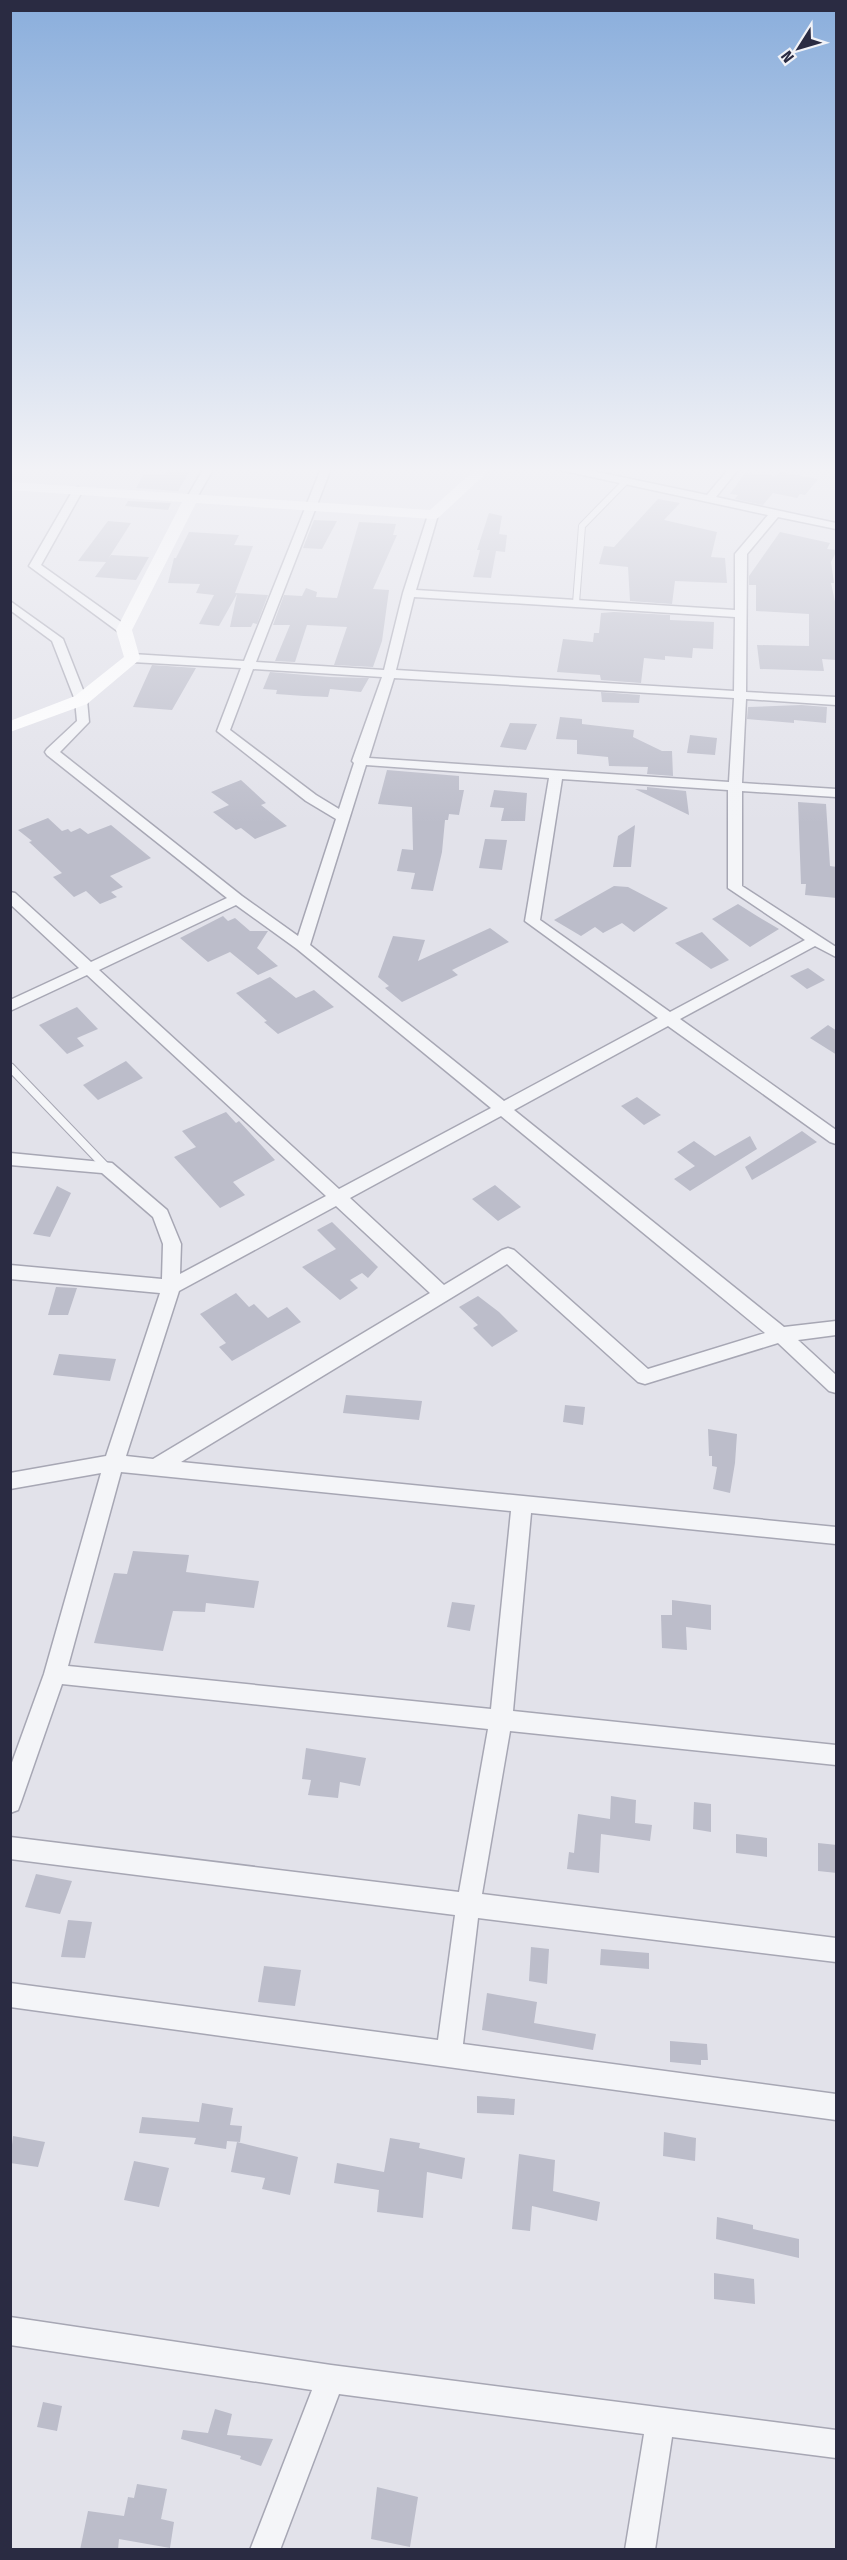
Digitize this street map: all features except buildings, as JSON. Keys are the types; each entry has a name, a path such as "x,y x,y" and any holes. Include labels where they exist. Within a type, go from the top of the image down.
{"street":[{"path":"62,585 124,630 132,658"},
{"path":"124,630 147,585"},
{"path":"279,585 223,731 311,798 343,818"},
{"path":"302,946 359,761 389,673 411,585"},
{"path":"740,585 740,695 735,786 735,888 837,953"},
{"path":"409,593 740,614"},
{"path":"10,604 57,639 81,700 83,722 52,752 237,899 302,946 781,1335 837,1386"},
{"path":"10,728 81,700 132,658 837,701"},
{"path":"359,761 837,793"},
{"path":"556,774 532,921 837,1138"},
{"path":"10,896 17,911 91,968 442,1294"},
{"path":"10,1005 237,899"},
{"path":"10,1272 171,1287 816,940"},
{"path":"10,1159 106,1167 161,1214 172,1244 171,1287 114,1462 55,1674 10,1802"},
{"path":"157,1466 508,1255 645,1377 781,1335 837,1328"},
{"path":"10,1481 114,1462 837,1535"},
{"path":"449,2054 468,1905 501,1720 522,1502"},
{"path":"55,1674 837,1755"},
{"path":"10,1848 837,1950"},
{"path":"10,1995 837,2107"},
{"path":"10,2331 331,2379 837,2444"},
{"path":"265,2550 331,2379"},
{"path":"640,2550 660,2421"}],"lane":[{"path":"576,603 577,585"},
{"path":"10,1067 106,1167"}]}
